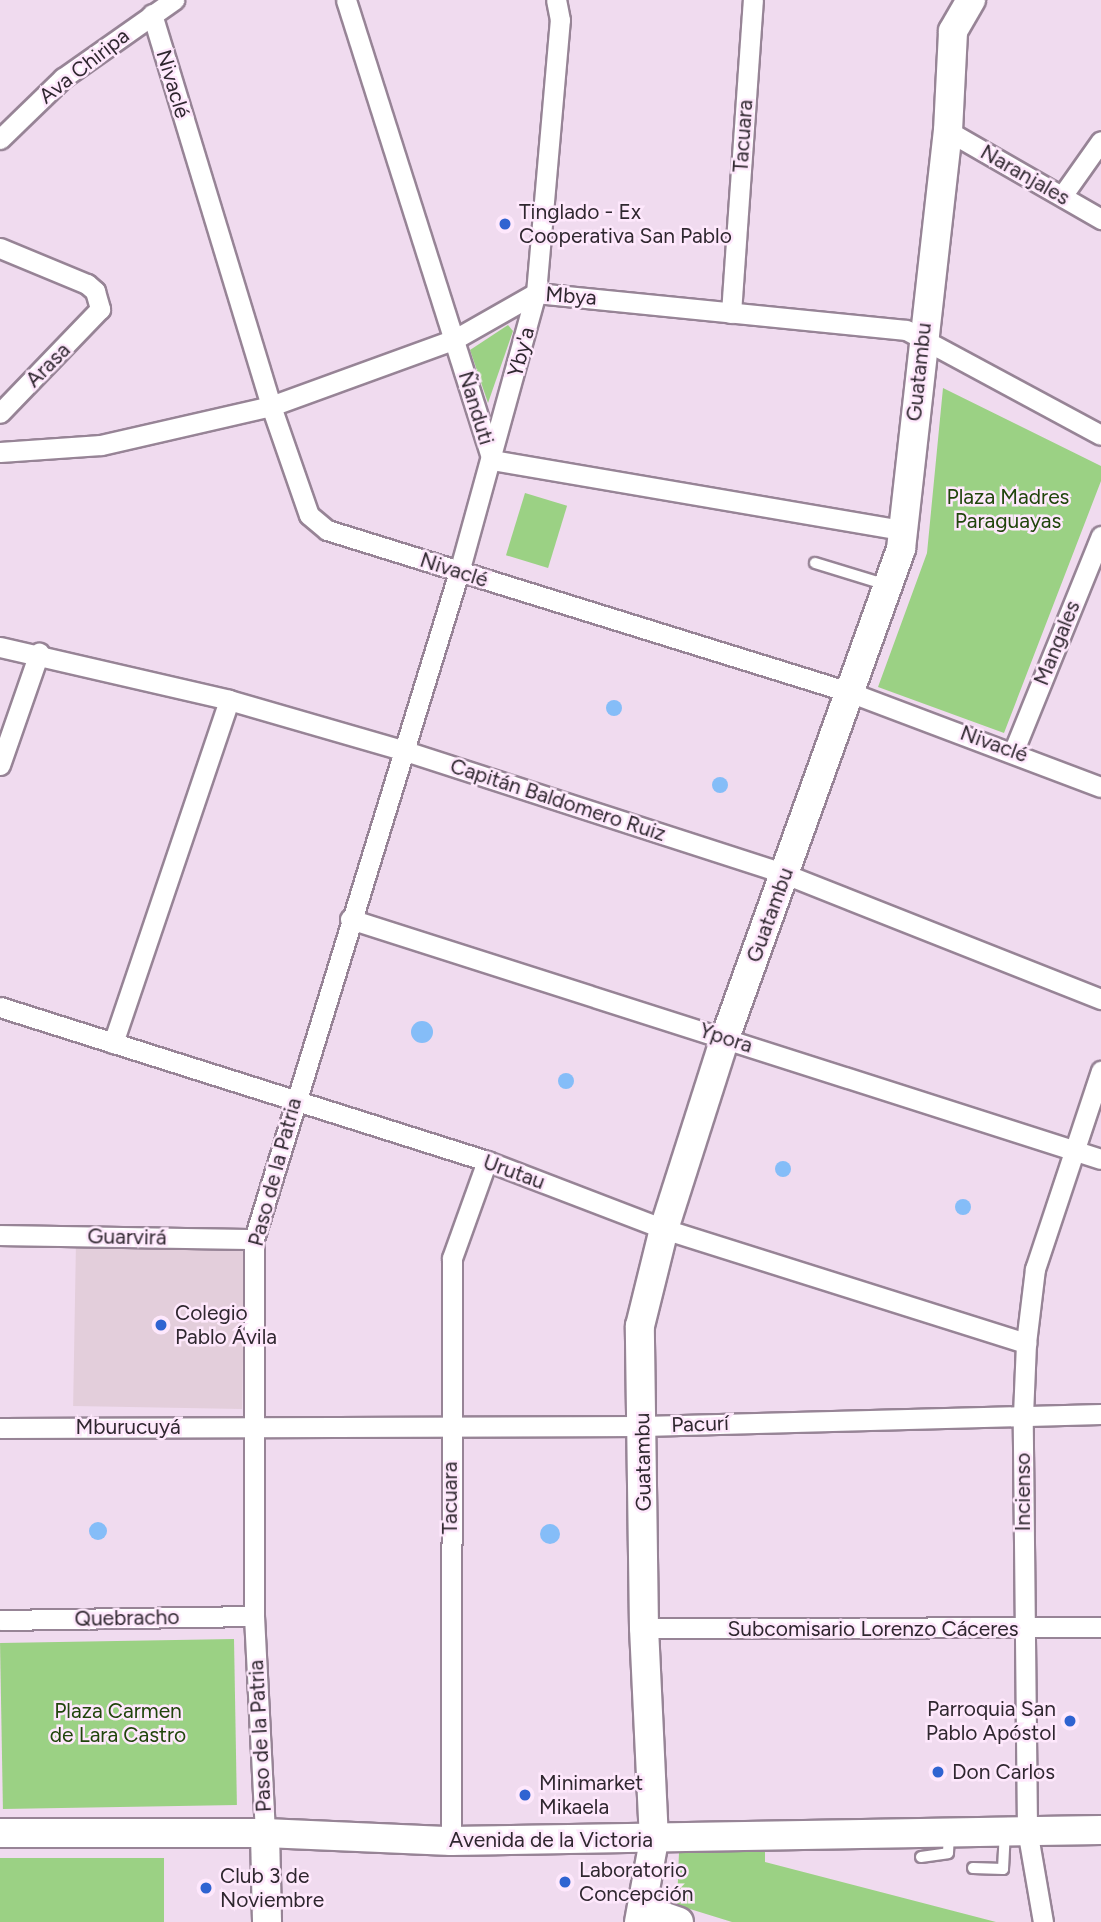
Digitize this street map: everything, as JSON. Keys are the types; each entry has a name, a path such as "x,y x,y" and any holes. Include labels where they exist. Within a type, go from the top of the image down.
{"street":[{"name":"Ava Chiripa","path":"0,139 63,78 174,0"},
{"name":"Ñanduti","path":"346,0 492,460 902,530"},
{"name":"Yby'a","path":"459,572 536,293 560,20 556,0"},
{"name":"Tacuara","path":"731,313 752,0"},
{"name":"Guatambu","path":"640,1916 654,1840 644,1628 640,1325 664,1229 725,1038 888,585 902,530 922,337 948,131 953,31 971,0"},
{"name":"Nivaclé","path":"152,13 271,406 309,515 327,530 849,692 1014,750 1101,786"},
{"name":"Naranjales","path":"948,131 1101,219"},
{"path":"1062,196 1101,141"},
{"name":"Arasa","path":"0,248 87,284 99,299 96,318 0,413"},
{"name":"Mbya","path":"0,452 102,445 271,406 455,339 536,293 906,330 1101,435"},
{"name":"Mangales","path":"1014,750 1101,536"},
{"name":"Paso de la Patria","path":"267,1922 254,1616 257,1427 254,1239 294,1101 459,572"},
{"name":"Capitán Baldomero Ruiz","path":"0,647 38,653 229,700 402,750 785,874 1101,999"},
{"path":"0,765 38,653"},
{"path":"113,1043 229,700"},
{"name":"Ypora","path":"350,919 1101,1159"},
{"name":"Urutau","path":"0,1007 486,1161 664,1229 1026,1343"},
{"name":"Incienso","path":"1043,1922 1016,1829 1024,1630 1023,1415 1026,1343 1035,1269 1072,1150 1101,1071"},
{"name":"Tacuara","path":"451,1841 452,1258 486,1161"},
{"name":"Guarvirá","path":"0,1235 254,1239"},
{"name":"Pacurí","path":"257,1427 643,1426 1101,1414"},
{"name":"Mburucuyá","path":"0,1428 257,1427"},
{"name":"Quebracho","path":"0,1620 254,1616"},
{"name":"Subcomisario Lorenzo Cáceres","path":"644,1628 1024,1630 1101,1627"},
{"name":"Avenida de la Victoria","path":"0,1833 265,1833 451,1841 654,1840 949,1830 1101,1830"},
{"path":"640,1916 679,1922"}],"lane":[{"path":"815,563 888,585"},
{"path":"973,1868 1005,1867 1016,1829"},
{"path":"921,1857 948,1853 949,1830"}],"shaded area":[{"name":"Colegio Pablo Ávila","path":"76,1241 245,1244 242,1409 73,1406"}],"green space":[{"path":"508,325 513,331 488,403 470,350"},
{"name":"Plaza Madres Paraguayas","path":"943,388 1101,466 1101,481 1004,733 878,687 927,553"},
{"path":"525,493 567,506 548,568 506,555"},
{"name":"Plaza Carmen de Lara Castro","path":"234,1639 237,1805 3,1809 0,1643"},
{"path":"679,1852 765,1852 765,1862 996,1922 732,1922 677,1905"},
{"path":"0,1858 164,1858 164,1922 0,1922"}],"water":[{"path":"614,700 620,702 620,714 614,716 608,714 606,708 608,702"},
{"path":"720,777 726,779 726,791 720,793 714,791 712,785 714,779"},
{"path":"422,1021 430,1024 433,1032 430,1040 422,1043 414,1040 411,1032 414,1024"},
{"path":"566,1073 572,1075 572,1087 566,1089 560,1087 558,1081 560,1075"},
{"path":"780,1161 786,1161 791,1169 789,1175 780,1177 775,1172 775,1166"},
{"path":"963,1199 971,1207 963,1215 955,1207"},
{"path":"98,1522 104,1525 107,1531 104,1537 98,1540 92,1537 89,1531 92,1525"},
{"path":"546,1524 554,1524 560,1534 554,1544 546,1544 540,1538 540,1530"}],"place":[{"name":"Tinglado - Ex Cooperativa San Pablo","path":"505,224"},
{"name":"Colegio Pablo Ávila","path":"161,1325"},
{"name":"Parroquia San Pablo Apóstol","path":"1070,1721"},
{"name":"Don Carlos","path":"938,1772"},
{"name":"Minimarket Mikaela","path":"525,1795"},
{"name":"Laboratorio Concepción","path":"565,1882"},
{"name":"Club 3 de Noviembre","path":"206,1888"}]}
